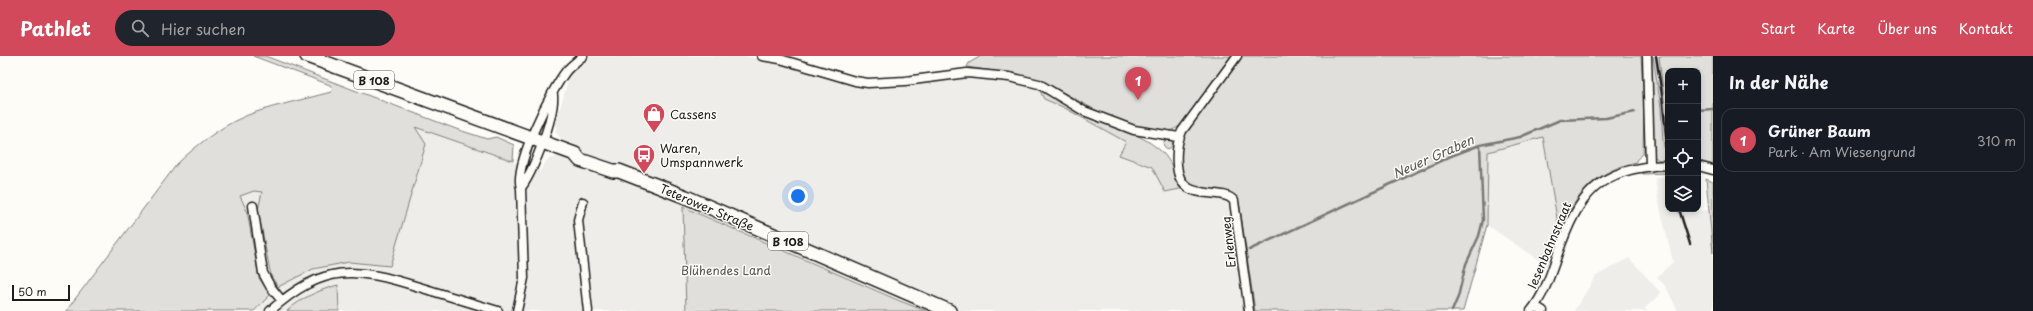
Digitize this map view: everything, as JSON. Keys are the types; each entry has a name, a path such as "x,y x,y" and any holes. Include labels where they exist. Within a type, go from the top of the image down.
{"main road":[{"name":"B 108","path":"307,56 534,139"},
{"name":"Teterower Straße","path":"534,139 575,154 580,160 619,171 686,197 948,311"}],"street":[{"path":"517,311 524,278 520,202 521,188 534,139 554,104 553,95 557,86 567,70 583,56"},
{"path":"762,56 780,59 855,81 868,83 905,81 967,73 1009,77 1039,84 1084,110 1137,131 1179,137 1236,56"},
{"path":"1648,56 1650,166"},
{"name":"Erlenweg","path":"1179,137 1176,158 1177,170 1182,182 1192,189 1230,197 1236,205 1249,311"},
{"name":"Iesenbahnstraat","path":"1543,311 1533,308 1547,284 1571,218 1583,199 1596,186 1612,176 1628,169 1665,164"},
{"path":"1701,167 1713,170"},
{"path":"583,202 578,220 588,311"},
{"path":"253,206 263,273 270,286 282,300"},
{"path":"270,311 282,300 310,282 326,276 359,272 392,279 498,311"}],"shaded area":[{"path":"588,56 743,56 780,62 855,84 880,86 967,76 1009,80 1038,87 1044,99 1063,107 1127,142 1119,155 1152,167 1165,192 1185,188 1227,199 1232,205 1244,311 926,311 684,207 686,311 75,311 350,104 540,171 547,160 556,157 563,140 556,133 556,122 568,81 566,79"},
{"path":"1653,56 1659,56 1665,101 1665,152 1661,108"},
{"path":"1543,137 1559,236 1549,267 1487,225 1488,152"},
{"path":"1665,176 1665,212 1701,212 1709,210 1713,253 1713,311 1678,311 1666,287 1657,277 1673,262 1658,199 1655,178"},
{"path":"1629,258 1661,293 1644,309 1648,311 1574,311 1596,276"}],"green space":[{"path":"253,56 265,56 456,129 487,139 496,137 514,145 513,161 415,127 426,144 390,266 349,262 313,269 278,287 271,276 258,210 262,192 254,191 240,196 247,211 259,278 270,295 254,311 66,311 177,164 195,148 224,127 245,116 274,106 331,92 333,89 330,85"},
{"path":"981,56 1231,56 1182,124 1168,131 1150,131 1131,126 1110,117 1052,86 1037,80 967,67 969,63"},
{"path":"1241,56 1641,56 1644,106 1643,154 1636,160 1636,162 1621,166 1609,172 1597,179 1588,187 1572,208 1565,221 1560,236 1543,137 1488,152 1487,225 1463,311 1255,311 1239,202 1234,195 1228,192 1210,191 1190,184 1184,178 1179,162 1179,152 1184,133"},
{"path":"1650,56 1653,56 1661,108 1665,160 1659,160 1653,156"},
{"path":"1659,56 1713,56 1713,165 1701,162 1701,68 1665,68 1665,110"},
{"path":"1038,87 1090,117 1143,138 1162,152 1185,188 1165,192 1152,167 1119,155 1126,142 1063,107 1044,99"},
{"path":"1168,139 1173,144 1168,149 1163,144"},
{"path":"1665,169 1665,173 1643,174 1641,172"},
{"path":"1706,179 1713,182 1713,253"},
{"name":"Blühendes Land","path":"683,207 900,301 926,311 686,311"},
{"path":"338,285 339,311 287,311 298,302 311,295"}],"waterway":[{"name":"Neuer Graben","path":"1701,110 1713,109"},
{"name":"Neuer Graben","path":"1249,250 1451,156 1480,145 1520,137 1560,120 1606,118 1635,112"},
{"path":"1452,311 1458,297 1466,264 1479,236 1483,220 1480,145"}],"railway":[{"path":"1656,56 1666,140"},
{"path":"1680,212 1690,244"}],"place":[{"name":"Grüner Baum","path":"1138,100"},
{"name":"Cassens","path":"654,134"},
{"name":"Waren, Umspannwerk","path":"644,174"}]}
